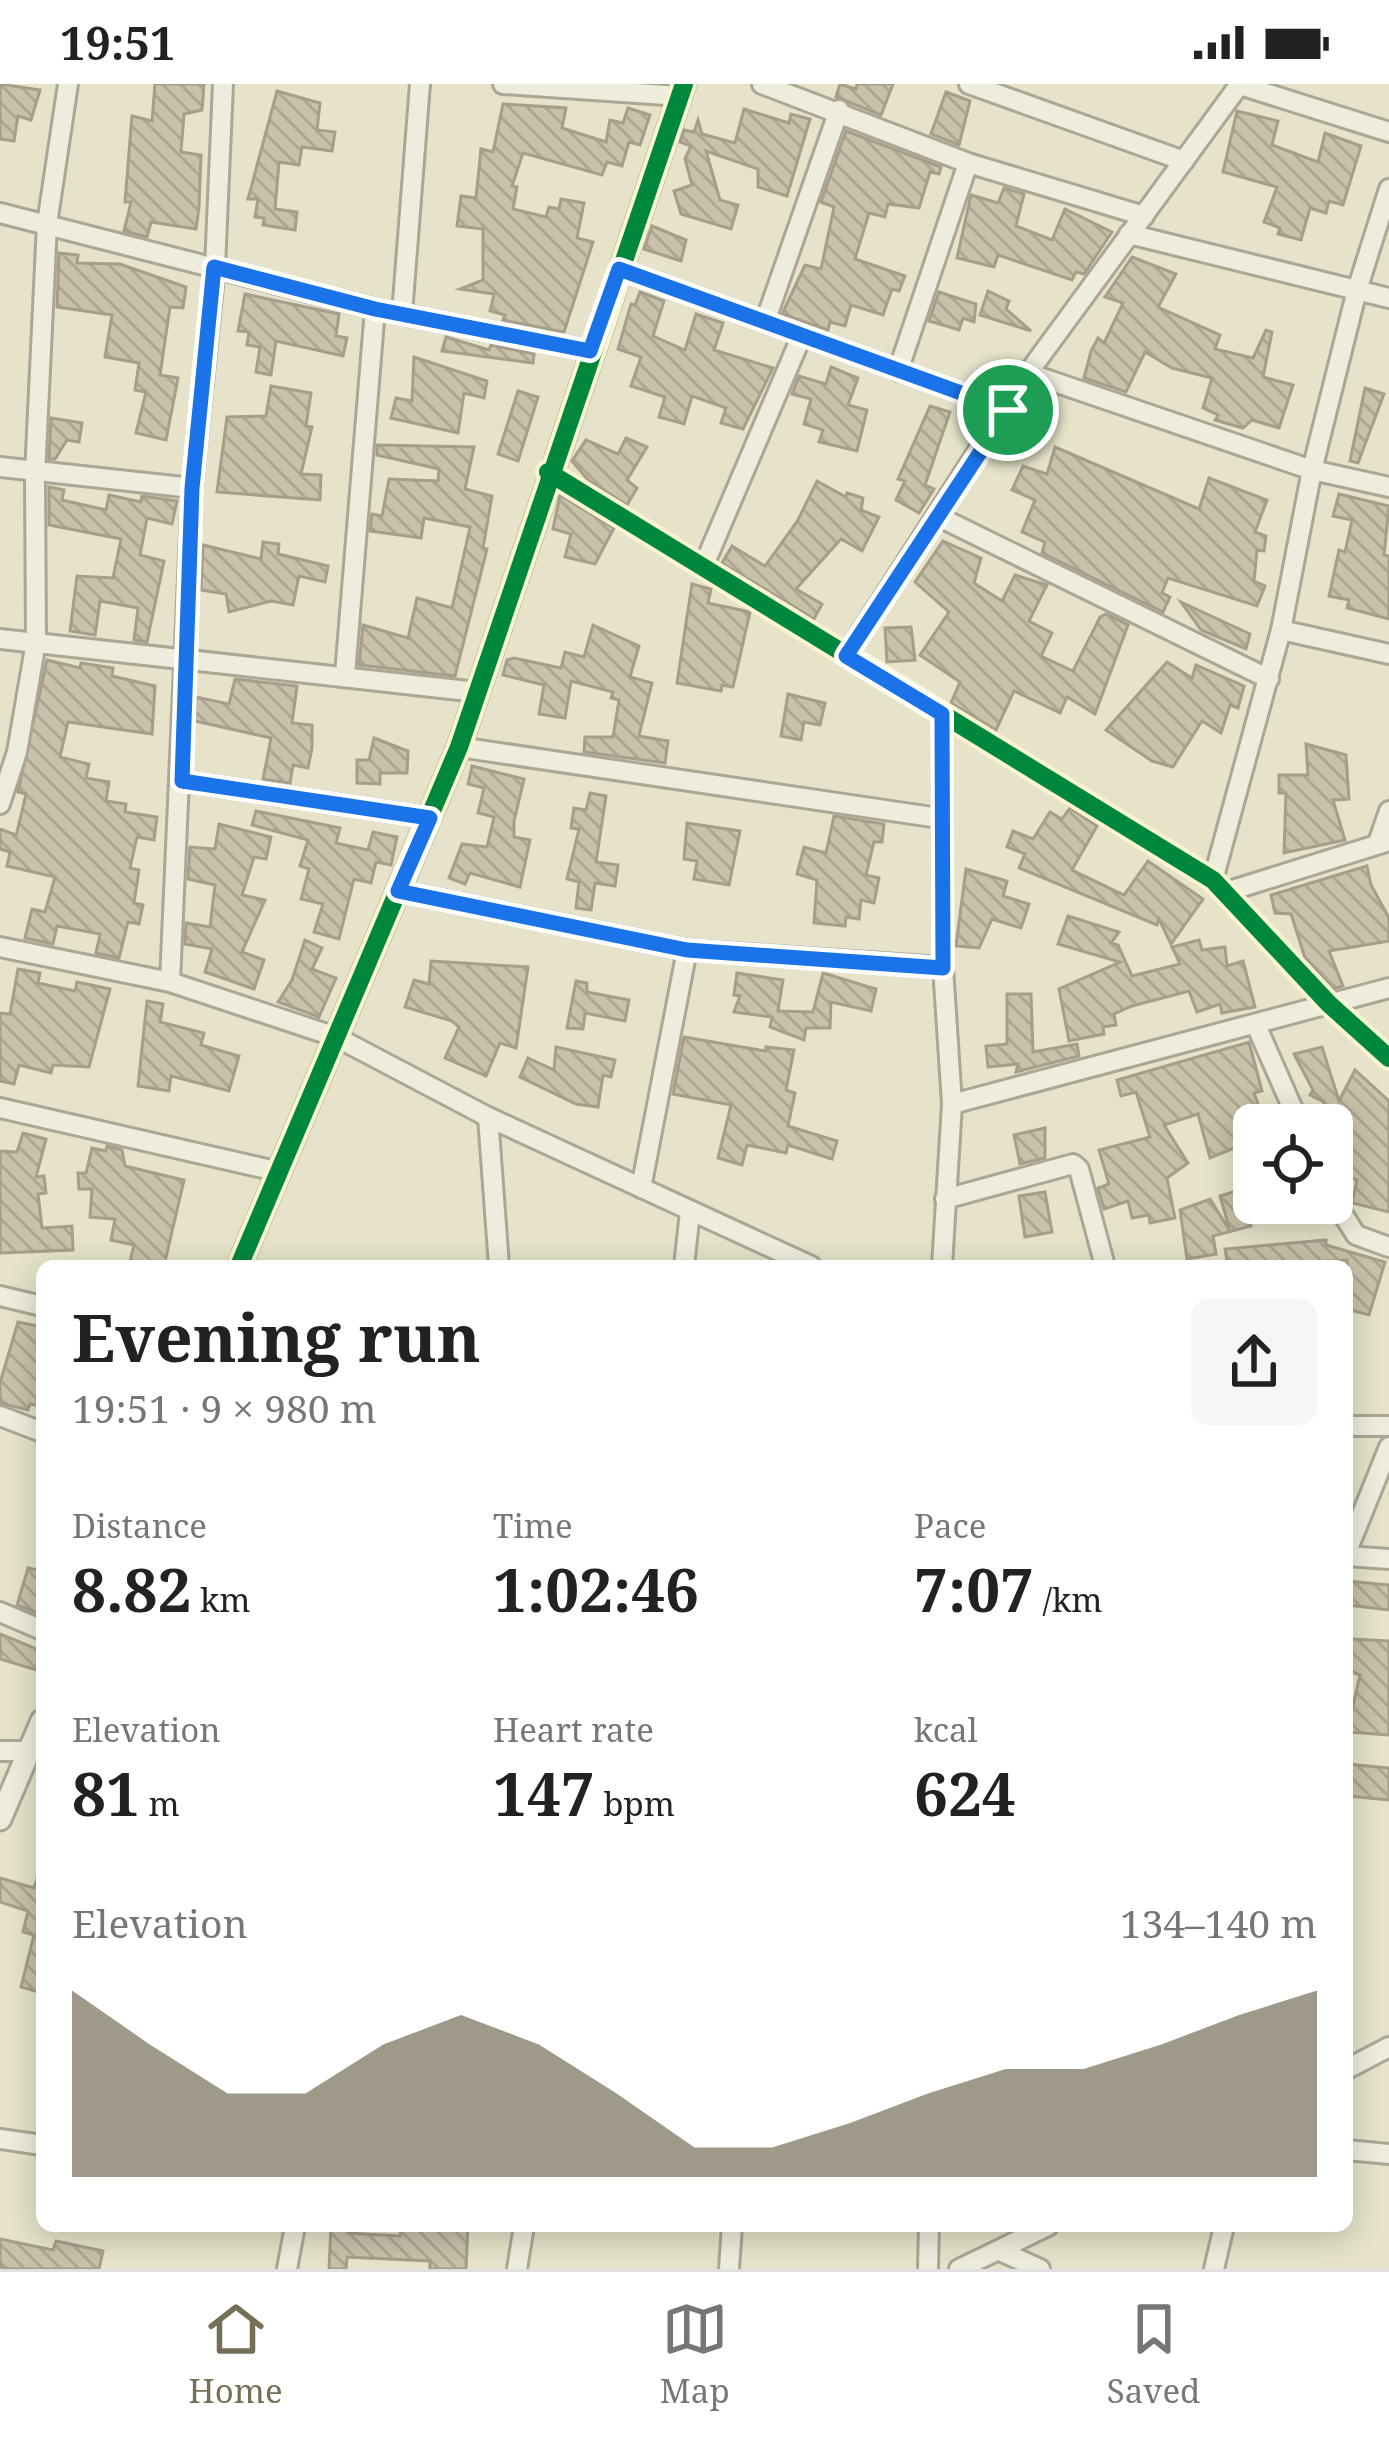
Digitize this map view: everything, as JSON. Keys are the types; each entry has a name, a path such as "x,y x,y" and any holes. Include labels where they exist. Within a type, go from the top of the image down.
{"street":[{"path":"0,804 17,752 36,642 34,474 47,224 68,84"},
{"path":"170,982 192,488 214,267 223,84"},
{"path":"402,314 420,84"},
{"path":"242,1260 459,746 548,472 682,90 503,84"},
{"path":"762,84 968,163 1144,216"},
{"path":"970,84 1184,161"},
{"path":"846,656 1028,373 1240,84 1389,131"},
{"path":"765,322 839,110"},
{"path":"898,371 968,163"},
{"path":"1219,886 1281,630 1312,470 1357,290 1389,190"},
{"path":"0,213 375,309 590,351"},
{"path":"1130,235 1389,298"},
{"path":"619,269 1008,410"},
{"path":"344,674 375,309"},
{"path":"704,565 802,334"},
{"path":"1028,373 1312,470 1389,487"},
{"path":"0,467 192,488"},
{"path":"548,472 1219,886 1329,1004 1389,1058"},
{"path":"937,516 1269,679"},
{"path":"1281,630 1389,654"},
{"path":"0,639 477,692"},
{"path":"942,714 939,818 952,1104 942,1260"},
{"path":"459,746 939,818"},
{"path":"182,781 430,818"},
{"path":"1219,886 1383,842 1389,811"},
{"path":"398,891 687,950 943,968"},
{"path":"0,946 170,982 336,1037 488,1117 798,1260"},
{"path":"641,1188 687,950"},
{"path":"952,1104 1389,988"},
{"path":"1256,1025 1291,1104"},
{"path":"0,1108 280,1172"},
{"path":"488,1117 499,1260"},
{"path":"945,1198 1072,1164 1079,1169 1103,1260"},
{"path":"685,1260 690,1212"},
{"path":"1345,1224 1356,1235 1389,1247"},
{"path":"0,1296 36,1305"},
{"path":"0,1416 36,1430"},
{"path":"1353,1426 1389,1426"},
{"path":"1353,1539 1389,1447"},
{"path":"1353,1555 1389,1558"},
{"path":"0,1612 36,1627"},
{"path":"0,1751 35,1751 0,1819"},
{"path":"1353,2066 1389,2047"},
{"path":"0,2139 36,2144"},
{"path":"1353,2151 1389,2154"},
{"path":"287,2269 294,2232"},
{"path":"517,2269 523,2232"},
{"path":"729,2269 732,2232"},
{"path":"928,2269 929,2232"},
{"path":"958,2269 1036,2232"},
{"path":"1214,2269 1223,2232"},
{"path":"1000,2251 1040,2269"}],"building":[{"path":"0,84 40,90 31,120 18,116 14,141 0,139"},
{"path":"155,84 204,84 202,110 184,114 181,152 201,155 199,207 196,229 151,222 147,237 124,231 131,202 125,202 132,116 152,121"},
{"path":"840,84 856,89 857,84 893,84 881,115 836,97"},
{"path":"277,91 320,103 317,130 335,132 332,151 302,147 299,165 279,162 275,209 297,212 295,230 263,225 264,218 255,217 258,199 248,199"},
{"path":"946,92 970,101 959,145 931,134"},
{"path":"503,104 566,108 562,128 606,142 610,120 623,123 628,108 650,115 640,145 629,142 622,166 607,162 602,175 523,153 512,186 517,187 513,209 546,217 549,207 559,209 561,199 584,203 577,238 593,242 564,332 503,320 505,315 490,311 494,294 460,289 483,280 483,229 457,226 461,196 476,198 481,149 493,152"},
{"path":"744,109 789,123 791,114 810,119 787,196 758,187 758,169 706,151 720,200 738,205 731,229 681,214 674,191 692,185 685,159 691,146 680,142 684,130 694,132 698,120 702,134 735,143"},
{"path":"1237,111 1278,121 1272,145 1318,162 1325,133 1361,146 1343,205 1329,201 1326,213 1310,208 1301,240 1278,234 1280,228 1264,222 1277,187 1223,172"},
{"path":"846,131 941,167 939,174 930,172 919,208 888,204 885,217 869,213 855,259 905,276 899,291 892,289 883,315 851,305 845,326 830,322 828,330 782,314 805,265 821,269 834,207 821,202"},
{"path":"1004,188 1024,194 1016,226 1052,240 1065,209 1112,232 1084,274 1076,272 1072,280 998,255 994,267 957,258 971,195 998,203"},
{"path":"652,226 686,240 681,261 644,249"},
{"path":"59,253 78,255 77,263 120,264 186,287 183,308 170,307 160,375 178,378 166,440 136,433 146,392 135,390 139,363 105,357 112,315 57,307"},
{"path":"1132,257 1176,274 1158,307 1220,335 1215,349 1253,358 1266,330 1272,332 1263,377 1293,385 1279,428 1252,420 1243,428 1215,420 1218,415 1203,408 1212,378 1172,368 1145,352 1126,392 1084,378 1091,351 1098,338 1104,343 1123,303 1105,297"},
{"path":"988,291 1009,301 1006,309 1031,331 980,315"},
{"path":"640,292 664,301 653,336 685,350 696,314 723,323 714,350 773,368 743,429 721,423 726,408 692,396 684,424 659,417 665,397 631,386 641,357 618,349 631,304 635,305"},
{"path":"939,292 976,304 974,322 963,318 959,330 929,321"},
{"path":"245,294 339,314 336,336 347,338 343,356 276,341 271,375 256,372 260,347 247,345 249,332 238,331"},
{"path":"446,337 489,350 491,345 534,354 533,363 442,351"},
{"path":"414,357 487,381 484,398 464,393 458,433 391,418 396,398 412,401"},
{"path":"831,367 858,378 848,405 867,410 857,451 819,442 823,430 804,424 811,399 792,394 799,376 826,384"},
{"path":"271,386 311,393 306,426 312,427 301,474 321,475 320,500 217,492 227,417 266,416"},
{"path":"1365,388 1384,394 1358,463 1350,461"},
{"path":"518,391 538,397 518,461 498,454"},
{"path":"930,406 950,412 925,485 934,489 919,513 896,500 905,481 898,479"},
{"path":"51,418 82,423 79,442 67,440 55,459 49,459"},
{"path":"626,438 647,447 627,480 637,488 627,505 588,480 572,461 586,440 618,454"},
{"path":"377,445 474,447 465,489 492,496 483,548 487,549 455,676 359,665 363,625 408,638 417,598 452,608 470,527 424,518 421,538 370,531 372,514 382,516 389,479 438,481 439,469 377,455"},
{"path":"1055,447 1199,509 1209,478 1267,500 1255,532 1266,536 1264,551 1257,550 1254,581 1265,586 1257,606 1168,578 1162,593 1170,597 1163,612 1042,553 1045,542 1022,532 1035,500 1012,490 1023,466 1047,474"},
{"path":"817,481 846,497 847,493 863,498 861,510 879,517 862,551 841,539 796,589 822,604 814,619 722,563 732,546 765,566 798,520"},
{"path":"49,487 64,490 62,500 106,510 109,495 141,502 142,496 177,501 172,524 147,518 140,555 164,561 147,642 134,640 138,608 100,601 95,635 70,631 77,576 113,578 121,539 49,525"},
{"path":"1339,494 1389,506 1384,555 1389,556 1389,619 1347,608 1349,600 1329,596 1339,550 1345,552 1352,520 1333,516"},
{"path":"560,495 614,528 595,564 565,557 571,534 553,529"},
{"path":"943,541 981,558 974,583 1002,601 1015,575 1047,585 1029,621 1052,633 1041,656 1073,671 1100,617 1106,614 1128,625 1095,714 1067,697 1060,713 1014,691 996,730 951,703 960,682 920,655 949,612 915,582"},
{"path":"263,542 279,544 278,554 328,566 325,582 299,576 293,605 271,601 229,612 226,594 201,590 203,545 261,559"},
{"path":"692,584 711,589 708,603 750,612 733,687 722,685 721,691 677,683"},
{"path":"1181,602 1250,634 1246,649 1201,630"},
{"path":"593,625 639,646 630,677 652,683 639,736 668,741 665,763 584,752 585,737 613,737 619,700 611,698 613,692 571,681 565,718 539,714 544,685 503,675 507,660 514,658 561,668 565,652 584,657"},
{"path":"911,627 915,660 887,662 885,628"},
{"path":"47,660 80,668 81,663 113,668 112,676 155,686 152,734 68,722 60,757 89,764 86,778 109,782 106,801 126,804 125,812 157,817 154,840 137,837 130,868 139,870 134,903 143,905 139,924 128,922 119,958 96,953 100,934 57,926 53,944 25,938 32,909 45,912 55,877 7,866 10,852 0,849 0,829 16,835 18,828 26,794 18,792"},
{"path":"1167,662 1192,678 1196,665 1244,686 1238,708 1230,705 1221,733 1202,721 1173,767 1152,761 1106,730"},
{"path":"235,679 297,686 292,723 312,725 312,748 308,768 293,765 290,783 263,779 271,738 195,721 196,697 229,704"},
{"path":"788,694 825,703 820,725 804,722 801,740 781,736"},
{"path":"374,738 408,751 407,773 380,773 380,784 357,783 357,760 369,760"},
{"path":"1306,744 1346,755 1349,799 1333,800 1345,840 1284,853 1286,793 1279,793 1279,775 1308,775"},
{"path":"472,766 524,779 514,821 514,837 530,840 520,887 470,873 465,884 449,878 462,844 487,847 494,817 478,813 484,788 468,784"},
{"path":"590,793 606,796 596,862 618,865 615,886 595,883 591,910 576,908 579,882 567,879 579,829 571,828 574,808 586,810"},
{"path":"1070,808 1097,826 1072,870 1124,895 1148,861 1203,899 1171,944 1159,919 1157,925 1019,868 1025,854 1007,847 1013,831 1033,839 1050,812 1062,819"},
{"path":"256,811 340,828 336,843 368,850 373,832 397,837 391,865 376,862 371,883 354,879 339,939 314,932 323,904 301,899 309,869 300,866 308,840 252,825"},
{"path":"834,816 884,824 882,842 874,842 866,875 879,878 874,903 861,900 859,919 846,917 845,926 814,923 817,880 797,874 804,847 826,853"},
{"path":"687,823 740,831 729,885 694,879 697,861 684,859"},
{"path":"219,824 271,837 266,859 254,857 242,895 265,900 242,952 264,960 254,989 205,972 212,949 185,944 186,923 210,927 215,885 188,879 190,847 215,849"},
{"path":"1367,866 1371,885 1389,918 1389,941 1329,951 1343,986 1333,989 1305,958 1291,914 1275,913 1271,895"},
{"path":"966,869 1007,881 1003,896 1029,904 1021,928 992,919 979,948 956,946"},
{"path":"1068,916 1119,932 1111,943 1118,945 1132,976 1180,964 1172,947 1199,940 1202,950 1225,947 1227,966 1243,961 1255,1007 1222,1013 1220,1004 1197,1012 1189,991 1132,1006 1114,1014 1116,1025 1103,1027 1104,1034 1069,1041 1059,989 1120,962 1058,944"},
{"path":"305,940 322,948 312,969 336,978 319,1017 278,1002 292,980"},
{"path":"431,961 528,967 516,1048 500,1043 486,1076 445,1058 459,1027 452,1021 405,1007 414,980 429,984"},
{"path":"18,969 40,973 38,983 75,991 77,982 110,989 89,1067 53,1065 51,1073 19,1065 14,1084 0,1081 0,1013 10,1014"},
{"path":"737,973 783,980 778,1011 813,1012 823,973 876,989 871,1011 831,1002 830,1028 806,1028 804,1040 770,1027 772,1017 734,1012 740,996 734,995"},
{"path":"576,981 587,983 587,992 629,1000 625,1021 585,1013 583,1029 567,1028"},
{"path":"1007,994 1031,994 1033,1052 1077,1044 1079,1056 1016,1072 1018,1064 988,1067 986,1046 1007,1044"},
{"path":"147,1001 163,1004 160,1022 204,1033 201,1045 239,1056 229,1091 171,1076 169,1091 138,1086"},
{"path":"684,1037 766,1051 766,1047 794,1050 786,1090 795,1093 788,1126 837,1141 832,1159 788,1145 786,1153 747,1145 742,1165 718,1158 731,1105 673,1094"},
{"path":"1249,1042 1262,1091 1254,1093 1258,1104 1233,1104 1233,1149 1210,1158 1198,1114 1164,1125 1188,1163 1167,1178 1175,1218 1150,1223 1149,1215 1132,1218 1128,1201 1104,1209 1098,1188 1109,1184 1099,1150 1150,1137 1136,1092 1121,1096 1117,1080"},
{"path":"556,1047 615,1060 611,1077 603,1075 598,1107 576,1104 520,1077 528,1058 554,1070"},
{"path":"1322,1047 1339,1101 1355,1070 1389,1101 1389,1212 1353,1203 1357,1180 1353,1179 1353,1104 1323,1104 1310,1095 1313,1090 1294,1054"},
{"path":"1045,1128 1045,1158 1020,1164 1014,1135"},
{"path":"23,1133 46,1139 36,1177 44,1176 46,1193 38,1194 42,1228 72,1226 73,1250 0,1253 0,1151 17,1152"},
{"path":"107,1146 122,1150 125,1166 184,1180 165,1260 130,1260 134,1245 111,1240 115,1219 90,1217 92,1189 79,1189 78,1173 86,1173 92,1148 106,1151"},
{"path":"1045,1192 1052,1232 1025,1237 1019,1196"},
{"path":"1233,1192 1233,1224 1251,1226 1213,1236 1216,1254 1187,1259 1180,1210 1210,1199 1230,1231 1220,1196"},
{"path":"1326,1240 1326,1245 1385,1262 1369,1315 1353,1311 1353,1260 1227,1260 1225,1249"},
{"path":"18,1322 36,1326 36,1405 30,1404 28,1410 0,1403 0,1383"},
{"path":"28,1568 36,1570 36,1613 17,1605"},
{"path":"1353,1582 1389,1585 1389,1610 1353,1606"},
{"path":"0,1634 36,1649 36,1670 0,1659"},
{"path":"1353,1639 1389,1641 1389,1735 1353,1732 1360,1675 1353,1672"},
{"path":"1353,1765 1389,1768 1389,1800 1353,1797"},
{"path":"0,1878 34,1888 36,1882 36,1991 21,1987 34,1935 23,1932 28,1911 0,1902"},
{"path":"331,2232 400,2236 400,2232 468,2232 466,2269 430,2269 430,2261 347,2257 346,2269 329,2269"},
{"path":"0,2239 53,2250 56,2241 103,2251 99,2269 9,2269 0,2267"}],"cycle path":[{"path":"242,1260 459,747 684,84"},
{"path":"548,472 1213,880 1329,1004 1389,1058"}],"route":[{"path":"214,267 375,309 590,351 619,269 1008,410 846,656 942,714 943,968 812,955 687,950 398,891 430,818 182,781 192,488 214,267"}]}
